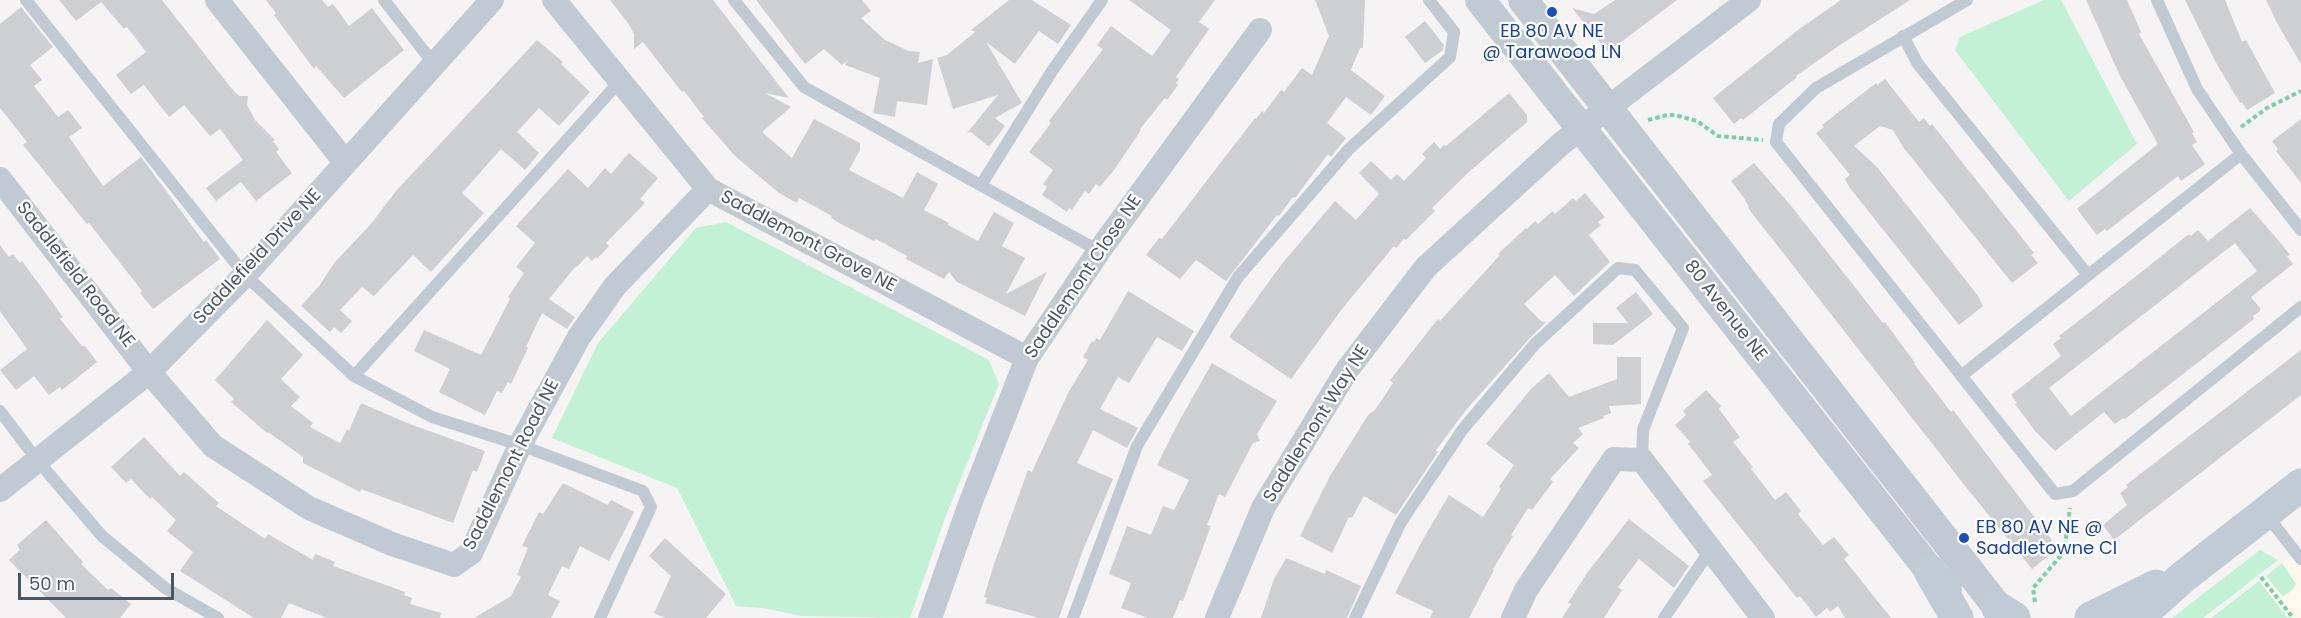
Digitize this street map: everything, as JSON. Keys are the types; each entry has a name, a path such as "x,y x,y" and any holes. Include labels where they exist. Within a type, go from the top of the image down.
{"main road":[{"path":"2137,618 2183,577 2265,513 2298,495"},
{"path":"1930,571 1957,618"},
{"path":"2091,618 2150,588 2183,577"}],"street":[{"path":"217,0 345,162"},
{"name":"Saddlefield Drive NE","path":"0,490 149,372 245,275 492,0"},
{"name":"Saddlemont Grove NE","path":"555,0 708,189 1027,358"},
{"name":"80 Avenue NE","path":"1480,0 1930,571 2006,615"},
{"name":"80 Avenue NE","path":"1523,0 2006,615"},
{"name":"Saddlemont Way NE","path":"1216,618 1263,508 1347,370 1425,267 1562,143 1749,0"},
{"name":"Saddlemont Close NE","path":"930,618 970,504 1027,358 1099,251 1260,30"},
{"name":"Saddlefield Road NE","path":"0,179 149,372"},
{"name":"Saddlemont Road NE","path":"149,372 213,446 309,508 392,544 454,565 471,553 520,445 579,337 615,286 708,189"},
{"path":"1513,618 1526,590 1614,459 1642,460 1763,618"}],"lane":[{"path":"26,0 245,275 354,376 432,417 520,445 644,491 651,507 600,618"},
{"path":"384,0 434,64"},
{"path":"734,0 804,87 1099,251"},
{"path":"981,185 1052,71 1102,0"},
{"path":"1073,618 1137,446 1238,277 1348,149 1450,57 1454,32 1430,0"},
{"path":"1967,0 1816,88 1779,124 1776,142 2055,494 2073,491 2301,307"},
{"path":"2157,0 2197,89 2241,154 2301,230"},
{"path":"1903,36 1918,64 2088,275"},
{"path":"354,376 620,81"},
{"path":"1961,376 2241,154"},
{"path":"1355,618 1401,522 1463,429 1535,344 1618,268 1635,270 1683,328 1643,430 1642,460"},
{"path":"0,411 37,460 102,536 165,588 218,618"},
{"path":"2265,513 2301,559"},
{"path":"1664,618 1711,549"}],"path":[{"path":"2228,136 2267,108 2301,91"},
{"path":"1645,121 1675,115 1697,122 1718,136 1776,142"},
{"path":"2006,615 2064,552 2073,491"},
{"path":"2261,577 2293,618"}],"shaded area":[{"path":"2301,548 2301,618 2211,618 2259,581"}],"green space":[{"path":"2044,0 2061,0 2137,144 2069,201 1955,50 1960,37"},
{"path":"726,222 989,360 999,384 945,518 910,618 802,616 763,608 736,606 677,488 552,438 598,343 696,228"},
{"path":"2260,550 2278,560 2203,618 2172,618"},
{"path":"2282,563 2296,584 2283,597 2266,576"},
{"path":"2259,581 2288,618 2211,618"}],"building":[{"path":"59,0 162,0 232,89 239,96 248,96 247,105 255,120 275,140 273,141 279,149 276,152 292,173 256,201 241,182 216,201 206,188 243,160 220,129 210,136 184,105 169,117 144,85 131,94 116,75 146,52 127,27 124,29 101,2 76,21"},
{"path":"266,0 322,0 328,7 333,4 349,26 372,8 404,50 344,98 316,66 314,69 274,15 276,13"},
{"path":"610,0 713,0 789,98 765,93 791,107 762,132 792,158 814,119 860,143 860,150 849,170 903,198 917,172 938,184 924,210 978,241 994,212 1014,223 1002,246 1025,258 1006,294 1047,272 1025,316 957,282 949,272 944,279 906,259 907,256 876,239 874,241 841,224 831,218 832,216 799,198 797,203 779,193 735,156 702,118 704,117 684,91 682,92 643,42 634,49 634,34"},
{"path":"756,0 862,0 871,11 861,18 885,40 909,51 920,52 918,63 933,59 927,105 897,101 895,117 873,113 880,78 845,65 848,60 842,65 824,49 805,64"},
{"path":"1009,0 1032,0 1071,25 1058,44 1039,31 1015,64 986,42 1022,103 995,118 1005,126 989,147 971,132 967,133 998,95 953,109 937,58 947,55 975,32 971,30"},
{"path":"1129,0 1215,0 1199,22 1209,29 1176,77 1179,79 1176,83 1178,85 1140,129 1114,170 1100,187 1096,184 1089,194 1085,191 1072,210 1069,208 1067,212 1042,195 1047,187 1043,184 1053,170 1029,152 1051,123 1049,121 1103,49 1097,45 1111,26 1152,56 1171,30"},
{"path":"1315,0 1365,0 1363,48 1360,48 1351,70 1385,96 1371,115 1346,97 1327,123 1346,138 1331,157 1328,154 1295,198 1293,197 1279,216 1277,215 1226,281 1196,260 1180,279 1146,255 1159,238 1162,239 1255,118 1262,111 1264,113 1281,90 1284,92 1302,68 1312,75 1329,36"},
{"path":"1615,0 1677,0 1607,51 1572,8 1594,14"},
{"path":"1841,0 1910,0 1796,76 1743,120 1741,118 1734,124 1713,98 1798,30"},
{"path":"2086,0 2127,0 2141,32 2139,34 2194,132 2192,133 2197,142 2192,145 2205,164 2181,181 2178,176 2107,231 2105,229 2097,235 2077,209 2158,144 2120,76"},
{"path":"2185,0 2225,0 2242,42 2246,40 2275,93 2247,110 2242,102 2240,103 2215,61"},
{"path":"2266,0 2301,0 2301,64 2277,23"},
{"path":"21,7 53,47 30,65 42,80 34,86 58,117 68,110 82,128 69,137 103,186 141,157 204,242 206,240 220,259 153,309 140,293 142,291 89,223 87,224 23,145 27,142 0,108 0,24"},
{"path":"1425,21 1444,45 1443,50 1425,63 1405,37"},
{"path":"537,40 563,62 561,64 590,92 559,126 539,108 517,132 539,153 525,170 501,149 462,193 484,213 431,272 413,255 374,296 362,287 340,310 352,321 341,333 334,327 330,332 301,306 319,286 335,262 370,225 396,191"},
{"path":"1885,79 1919,122 1924,118 1930,126 1932,124 2034,253 2031,255 2038,263 2012,283 1903,147 1893,130 1880,126 1854,146 1877,167 1978,296 1983,306 1959,325 1850,188 1845,179 1850,175 1816,133 1824,127 1822,125 1876,83 1877,85"},
{"path":"1509,93 1527,115 1527,122 1470,171 1432,208 1435,211 1406,240 1404,239 1396,248 1394,246 1342,309 1291,379 1229,337 1281,265 1335,201 1356,220 1379,194 1359,173 1371,161 1391,180 1397,174 1404,181 1426,158 1422,154 1434,142 1440,149 1446,146"},
{"path":"2301,119 2301,183 2276,151 2278,149 2272,141"},
{"path":"629,153 658,178 640,199 645,203 606,243 609,246 597,259 596,257 592,261 587,256 549,299 575,317 567,329 542,313 511,384 508,382 502,393 497,391 485,415 439,392 450,369 414,351 424,330 481,355 510,299 508,297 524,273 516,267 535,243 516,226 568,169 588,188 605,168 611,174"},
{"path":"1754,163 1792,207 1883,323 1885,322 1914,364 1951,412 1953,410 2052,540 2051,542 2057,549 2032,569 1748,208 1744,198 1731,181"},
{"path":"1585,193 1605,217 1598,222 1601,225 1589,235 1610,262 1574,296 1555,275 1524,304 1542,322 1546,322 1466,410 1436,450 1438,452 1396,515 1364,496 1352,518 1349,517 1332,553 1300,536 1330,476 1368,415 1375,410 1393,383 1390,380 1438,319 1440,321 1500,255 1498,254 1526,228 1535,221 1538,224 1553,211 1555,214 1573,198 1576,201"},
{"path":"2250,208 2290,255 2287,256 2293,264 2251,297 2260,308 2260,311 2253,316 2254,319 2125,419 2115,424 2104,412 2055,451 2036,432 2011,395 2061,356 2053,344 2061,338 2059,336 2189,234 2191,236 2198,230 2208,241","holes":["2235,243 2257,271 2071,416 2049,388"]},
{"path":"0,245 9,257 13,254 20,263 22,261 63,317 60,319 97,362 62,390 60,387 49,395 34,376 16,390 0,370 27,349 0,311"},
{"path":"1128,291 1194,331 1182,351 1157,337 1129,383 1118,377 1100,409 1138,428 1127,448 1093,430 1077,463 1113,479 1083,550 1059,618 1039,618 985,603 987,598 984,597 994,564 1028,470 1032,472 1068,393 1088,360 1083,357 1092,341 1094,342 1096,338 1100,340"},
{"path":"1636,292 1653,314 1613,345 1593,344 1593,323 1628,323 1616,308"},
{"path":"267,320 303,355 281,379 300,397 291,406 313,423 310,427 340,443 347,429 349,431 361,403 407,423 485,451 477,472 473,470 453,523 361,489 360,492 303,463 303,457 267,433 231,402 234,399 215,380"},
{"path":"2301,350 2301,395 2114,540 2103,525 2127,505 2120,493 2128,487 2126,485"},
{"path":"1617,357 1641,357 1641,404 1609,406 1611,413 1603,416 1604,418 1578,428 1583,434 1573,443 1579,448 1550,479 1553,482 1532,510 1528,508 1511,535 1513,536 1493,569 1469,618 1430,618 1433,611 1395,593 1449,495 1483,517 1514,465 1486,444 1531,389 1549,373 1569,397 1617,379"},
{"path":"1212,363 1277,401 1257,434 1260,441 1253,443 1225,497 1219,494 1207,525 1211,526 1183,601 1180,600 1173,618 1148,618 1121,608 1131,583 1109,574 1127,526 1151,535 1163,506 1174,510 1189,480 1157,465"},
{"path":"1706,390 1721,406 1719,409 1740,437 1733,442 1775,500 1786,492 1801,511 1798,514 1823,545 1834,537 1849,555 1844,559 1891,618 1845,618 1838,606 1830,612 1827,608 1816,617 1800,596 1797,598 1703,481 1712,475 1688,444 1690,442 1675,425 1686,415 1683,411"},
{"path":"144,437 180,476 184,472 219,503 216,506 265,539 268,534 313,560 315,554 335,562 333,566 405,592 404,595 412,598 410,604 441,613 440,618 327,618 289,603 281,618 254,618 180,571 193,552 167,531 176,520 152,497 150,499 131,479 126,483 111,467"},
{"path":"563,483 608,505 611,500 634,512 609,561 580,546 569,569 562,566 548,595 560,601 551,618 474,618 511,596 521,577 517,575 528,548 522,546 539,512 543,514"},
{"path":"1629,519 1689,566 1674,588 1639,559 1618,587 1622,590 1604,618 1562,618 1571,604 1568,603 1587,573"},
{"path":"46,520 83,562 81,564 108,590 111,588 131,604 120,618 66,618 9,560 20,550 17,545"},
{"path":"665,538 726,594 706,618 665,618 654,613 671,576 649,556"},
{"path":"1286,558 1325,574 1326,570 1361,586 1347,618 1261,618 1274,579"}],"place":[{"name":"EB 80 AV NE @ Tarawood LN","path":"1552,12"},
{"name":"EB 80 AV NE @ Saddletowne CI","path":"1964,538"}]}
